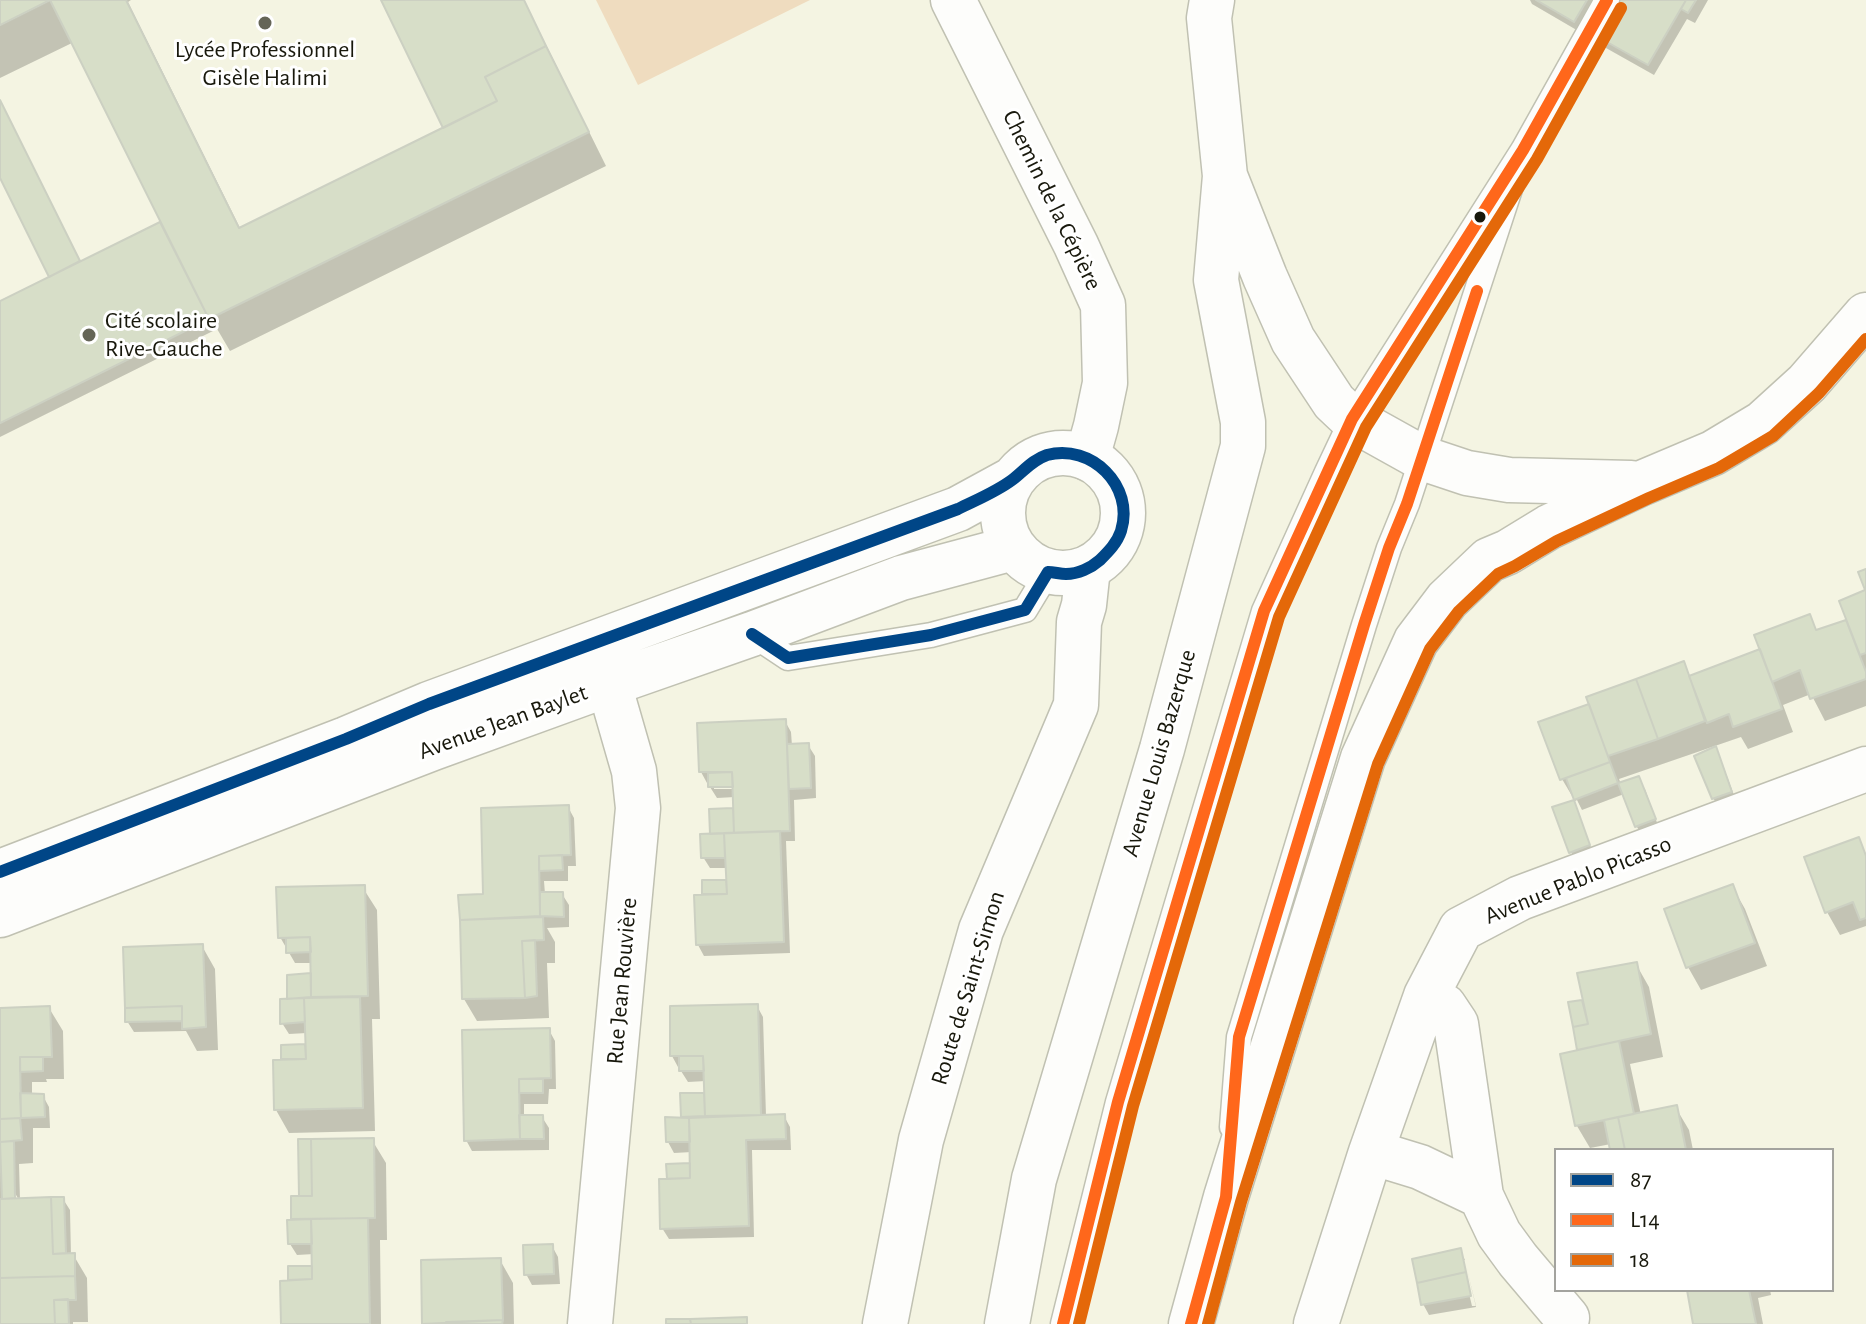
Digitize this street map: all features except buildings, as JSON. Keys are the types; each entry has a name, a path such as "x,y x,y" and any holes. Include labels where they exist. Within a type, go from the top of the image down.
{"street":[{"name":"Chemin de la Cépière","path":"953,0 1103,305 1105,383 1087,458"},
{"path":"1212,0 1209,18 1225,176 1293,340 1334,402 1352,419 1422,458 1467,473 1495,479 1642,483"},
{"name":"Avenue Louis Bazerque","path":"1007,1324 1034,1179 1162,749 1243,446 1243,422 1216,280 1225,176"},
{"path":"1191,1324 1226,1197 1363,758 1416,641 1447,600 1489,560 1549,527 1713,453 1763,423 1807,383 1865,317"},
{"path":"1055,453 1072,453 1087,458 1104,468 1117,484 1123,502 1124,523 1117,542 1105,557 1050,562 1005,531 1005,496 1013,479 1039,458 1055,453"},
{"name":"Avenue Jean Baylet","path":"0,872 429,704 944,515 1013,479"},
{"name":"Avenue Jean Baylet","path":"0,915 433,748 901,578 1050,562"},
{"name":"Route de Saint-Simon","path":"885,1324 921,1140 981,930 1076,705 1076,646 1084,605 1050,562"},
{"name":"Rue Jean Rouvière","path":"590,1324 638,808 634,771 597,642"},
{"name":"Avenue Pablo Picasso","path":"1316,1324 1371,1152 1426,996 1461,929 1520,898 1866,769"},
{"path":"1426,996 1444,1006 1456,1024 1481,1196 1499,1234 1567,1318"},
{"path":"1371,1152 1420,1167 1481,1196"}],"lane":[{"path":"1063,1324 1118,1102 1264,611 1352,419 1523,150 1607,0"},
{"path":"1226,1197 1239,1037 1364,625 1523,150"},
{"path":"752,634 788,658 931,635 1025,610 1050,562"}],"shaded area":[{"path":"596,0 810,0 638,85"}],"transit line":[{"name":"L14","path":"1063,1324 1118,1102 1264,611 1352,419 1523,150 1607,0"},
{"name":"18","path":"1079,1324 1133,1106 1279,617 1366,427 1537,159 1621,8"},
{"name":"L14","path":"1191,1324 1226,1197 1239,1037 1364,625 1477,291"},
{"name":"18","path":"1208,1324 1241,1202 1378,764 1430,649 1459,611 1498,574 1557,541 1719,468 1773,436 1819,393 1866,339"},
{"name":"87","path":"0,872 429,704 958,509 999,488 1047,455 1079,455 1106,472 1115,484 1122,498 1124,514 1121,531 1110,550 1088,568 1071,574 1048,572"},
{"name":"87","path":"752,634 788,658 931,635 1025,610 1048,572"}],"place":[{"name":"Lycée Professionnel Gisèle Halimi","path":"265,23"},
{"name":"Cité scolaire Rive-Gauche","path":"89,335"}]}
